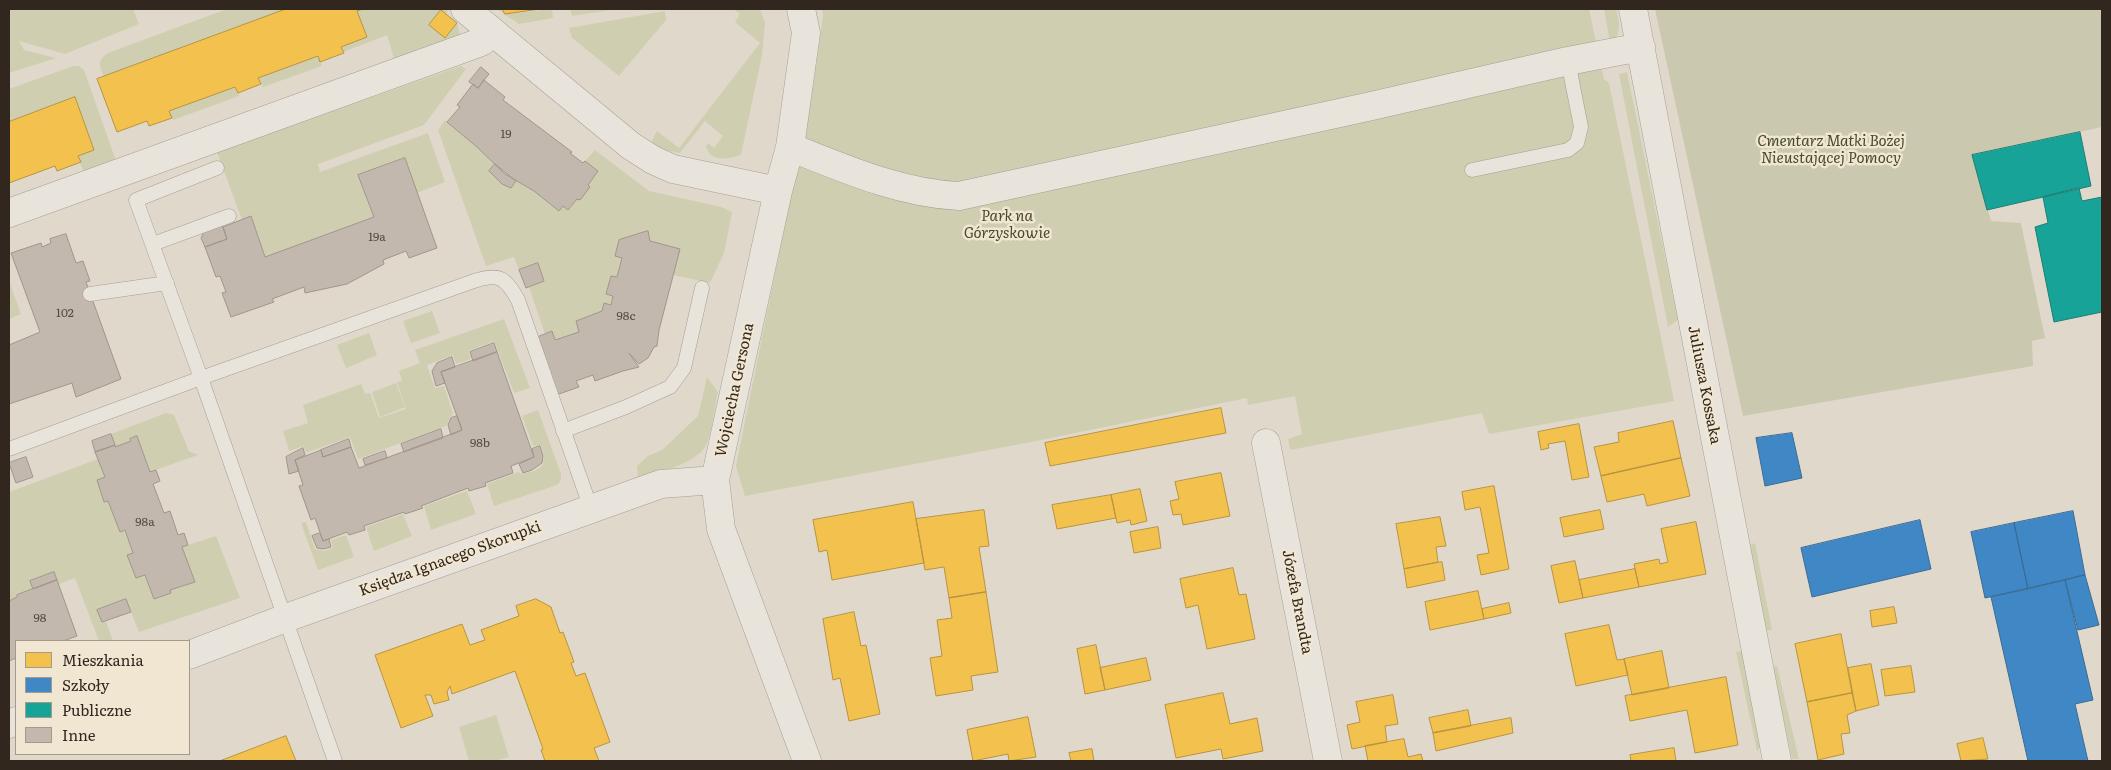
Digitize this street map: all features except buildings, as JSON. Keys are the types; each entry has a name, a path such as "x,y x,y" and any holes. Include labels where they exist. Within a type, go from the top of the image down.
{"street":[{"path":"465,9 630,146 653,160 672,169 778,191"},
{"name":"Wojciecha Gersona","path":"801,9 806,33 790,147 778,191 715,480 721,529 807,761"},
{"name":"Juliusza Kossaka","path":"1633,9 1777,761"},
{"path":"9,213 481,42 493,33"},
{"path":"790,147 881,182 960,196 1568,61 1641,47"},
{"name":"Józefa Brandta","path":"1266,443 1328,761"},
{"name":"Księdza Ignacego Skorupki","path":"190,655 286,618 662,484 715,480"}],"lane":[{"path":"1472,170 1568,150 1577,143 1581,127 1568,61"},
{"path":"216,168 136,200 201,378 335,761"},
{"path":"153,244 229,216"},
{"path":"9,449 201,378 488,276 501,278 508,282 518,300 591,509"},
{"path":"90,294 167,283"},
{"path":"563,431 626,407 670,386 684,368 702,288"}],"green space":[{"path":"9,9 133,9 139,24 65,54 19,41 24,50 56,58 9,73"},
{"path":"227,9 286,9 104,77 100,64 102,58 108,53"},
{"path":"363,9 446,9 448,11 446,14 440,10 429,25 445,37 457,23 460,34 458,38 395,62 387,35 343,52 341,47 367,37 357,11"},
{"path":"497,9 503,9 506,14 552,9 553,18 519,24"},
{"path":"570,9 618,9 572,16"},
{"path":"733,9 760,9 765,23 762,55 741,155 731,158 716,158 712,156 706,147 708,143 714,148 723,136 705,121 680,153 658,149 653,145 652,140 657,131 679,148 760,43 735,22 740,14"},
{"name":"Park na Górzyskowie","path":"822,9 1589,9 1604,79 1609,83 1674,401 1489,434 1482,413 1290,450 1288,439 1302,434 1295,396 1248,405 1247,398 1026,443 745,496 736,466 814,81 823,16"},
{"path":"1604,9 1616,9 1618,18 1619,28 1617,36 1610,43"},
{"name":"Cmentarz Matki Bożej Nieustającej Pomocy","path":"1655,9 2102,9 2102,127 1972,155 1991,221 2021,223 2045,338 2032,341 2033,366 1743,416"},
{"path":"665,11 666,20 619,76 572,38 569,28"},
{"path":"318,56 322,66 263,87 258,78"},
{"path":"73,66 79,66 84,70 116,161 84,174 78,156 94,150 75,98 9,122 9,89"},
{"path":"461,66 466,69 424,125 318,164 320,172 428,133 445,182 417,193 405,158 359,175 374,217 265,257 251,217 242,220 217,152"},
{"path":"1627,72 1678,320 1668,327 1619,74"},
{"path":"235,87 239,96 173,120 169,111"},
{"path":"445,120 495,164 489,171 502,184 511,188 516,181 534,191 559,211 563,206 569,210 577,199 580,200 598,171 585,161 595,150 649,191 721,207 732,212 724,253 710,283 673,275 622,258 617,277 611,276 606,294 613,296 611,305 604,303 602,311 576,321 579,332 555,340 552,332 545,334 529,287 544,281 538,263 519,270 514,257 486,266 438,130"},
{"path":"9,281 21,314 9,319"},
{"path":"432,311 440,333 411,343 403,321"},
{"path":"504,319 530,388 514,393 494,341 468,351 471,359 456,364 453,355 427,365 435,388 444,386 453,413 446,426 358,459 350,437 306,453 304,446 289,451 283,431 308,423 303,405 361,384 365,394 370,393 379,418 406,409 397,382 402,381 399,371 420,363 415,350"},
{"path":"369,333 377,355 346,368 337,345"},
{"path":"707,377 718,392 712,426 706,445 701,452 686,462 638,479 637,466 648,456 662,450 698,416"},
{"path":"396,383 405,407 380,417 372,392"},
{"path":"538,410 561,474 561,480 557,485 494,506 487,484 519,472 522,474 535,471 543,465 544,456 541,445 533,446 522,416"},
{"path":"166,413 174,415 189,451 198,455 150,472 137,437 115,447 111,434"},
{"path":"98,459 105,477 97,480 104,502 108,501 120,532 125,530 133,553 128,555 136,578 145,575 154,599 170,593 170,590 195,582 182,547 216,536 240,598 139,632 126,599 98,610 102,622 106,621 113,640 99,640 75,578 59,584 53,573 30,581 33,589 17,595 17,597 9,601 9,492"},
{"path":"467,491 476,514 431,530 424,506"},
{"path":"403,514 412,536 374,551 366,527"},
{"path":"306,522 315,549 323,551 333,548 331,540 346,535 354,557 318,570 301,523"},
{"path":"1755,543 1772,630 1766,631 1750,545"},
{"path":"1745,651 1764,743 1757,751 1736,652"},
{"path":"1777,666 1799,759 1792,759 1772,667"},
{"path":"496,715 509,757 495,761 469,761 459,727"}]}
